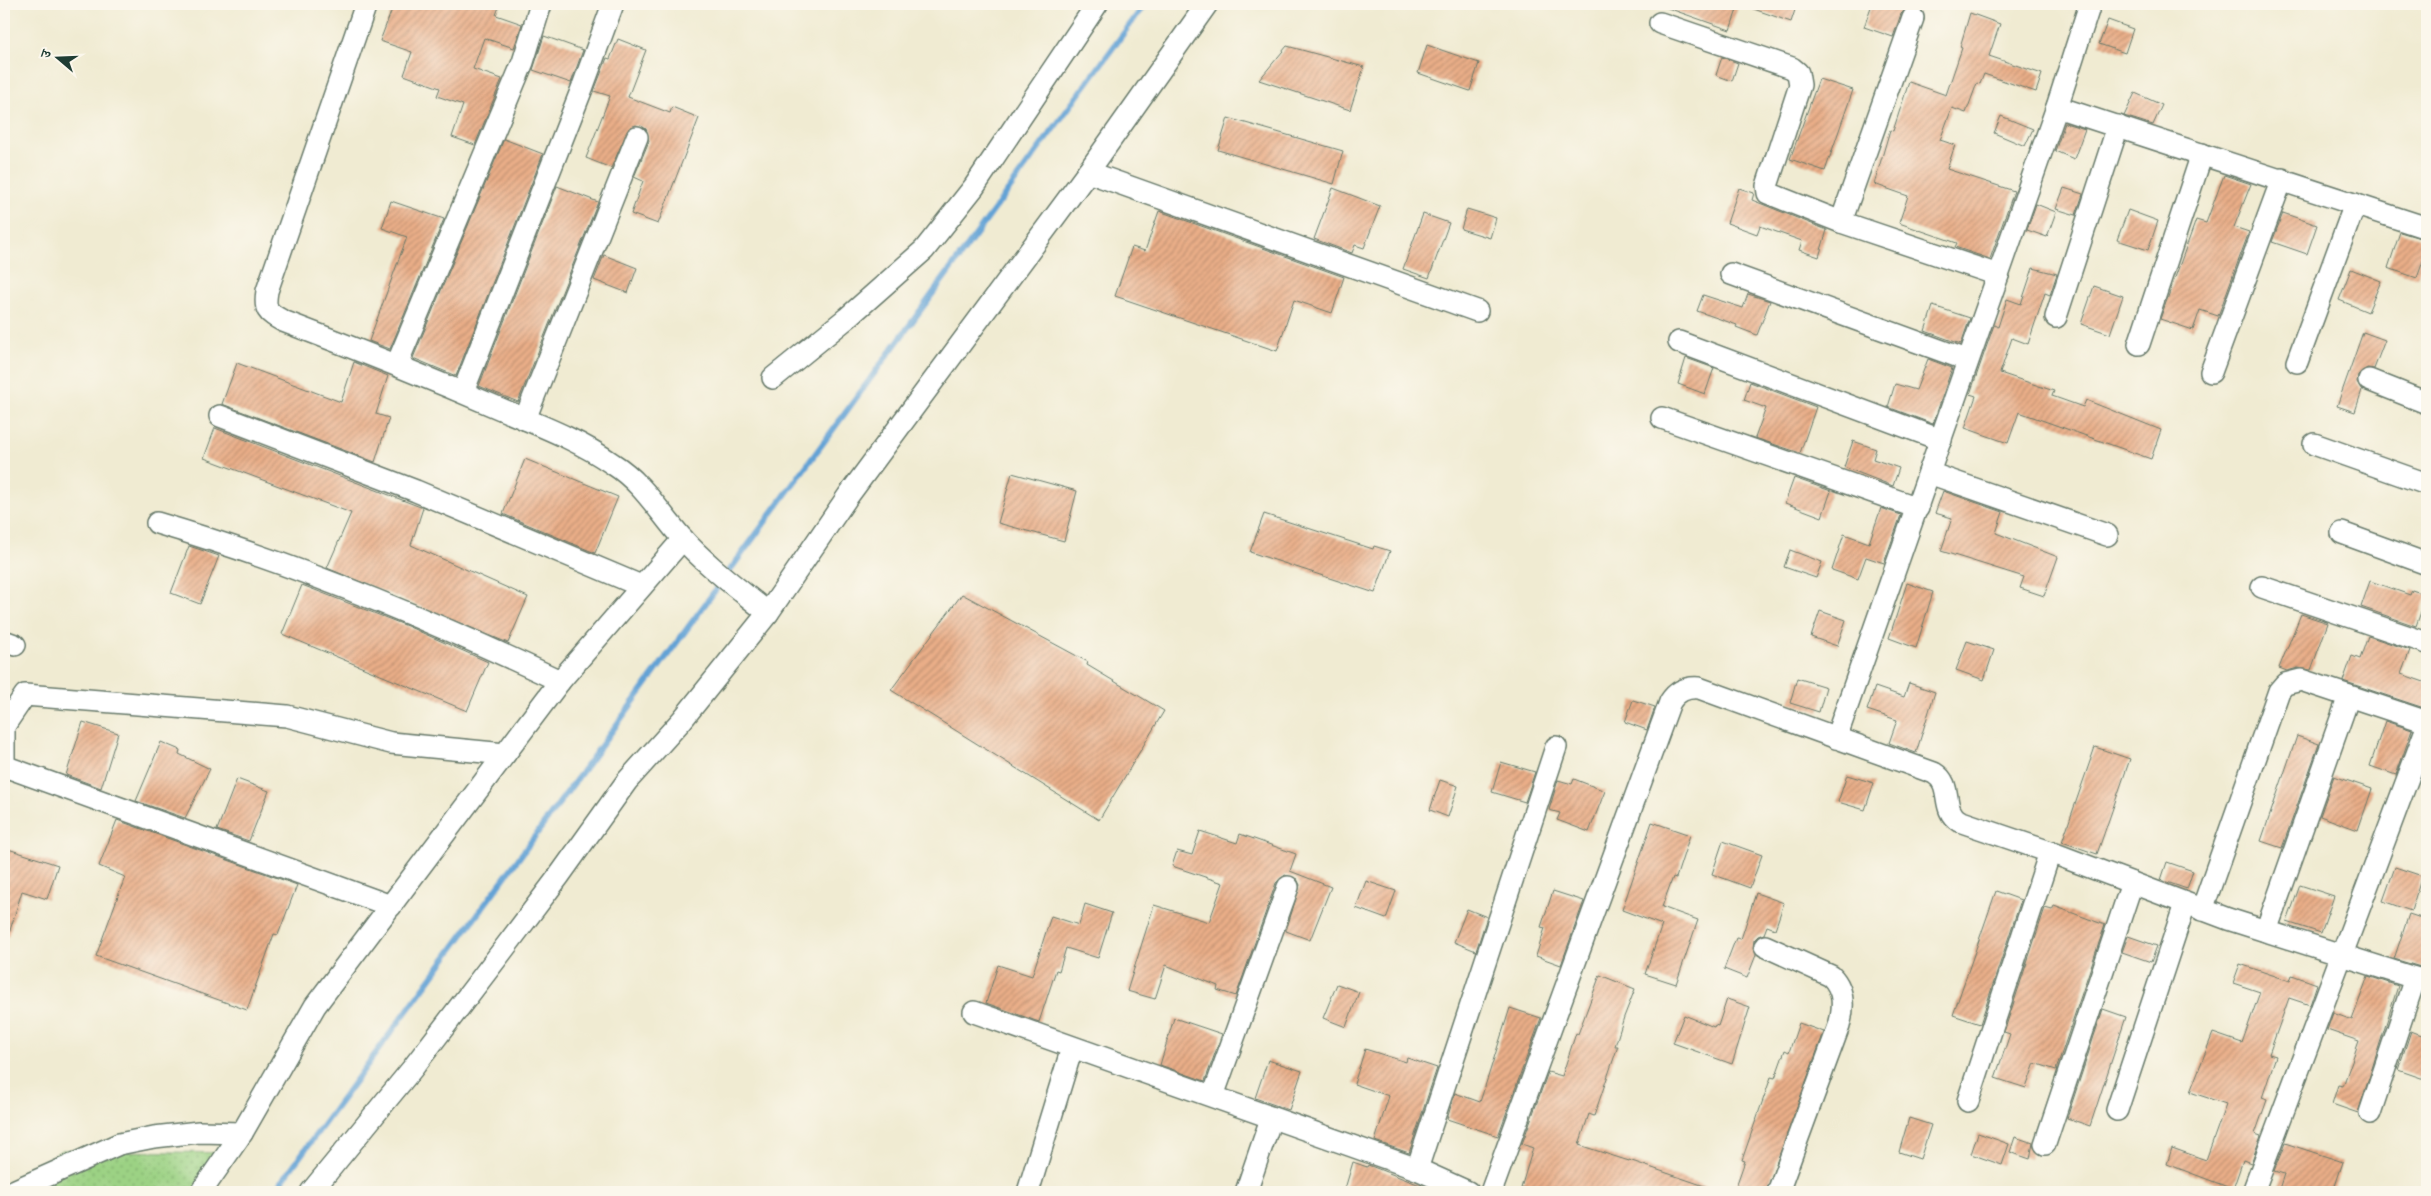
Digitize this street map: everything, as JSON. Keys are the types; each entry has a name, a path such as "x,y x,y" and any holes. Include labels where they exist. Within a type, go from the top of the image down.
{"street":[{"path":"366,4 264,304 272,315 284,321 397,364 525,419 577,443 613,463 649,495 683,539 730,582 768,613"},
{"path":"397,364 524,62 541,4"},
{"path":"462,392 583,86 613,4"},
{"path":"774,378 847,318 924,250 974,187 1097,4"},
{"path":"311,1192 412,1069 559,876 627,781 682,720 768,613 848,496 1088,172 1207,4"},
{"path":"1836,738 2057,107 2090,4"},
{"path":"1841,222 1913,18"},
{"path":"1660,23 1792,68 1798,73 1800,85 1767,190 1774,196 1841,222 1998,275"},
{"path":"2057,107 2282,179 2427,228"},
{"path":"2056,317 2118,126"},
{"path":"525,419 637,137"},
{"path":"2139,344 2202,154"},
{"path":"1088,172 1477,311"},
{"path":"2211,372 2282,179"},
{"path":"2297,362 2355,204"},
{"path":"1731,274 1967,360"},
{"path":"1680,342 1941,440"},
{"path":"2369,380 2427,403"},
{"path":"220,416 416,492 641,586"},
{"path":"1662,418 1918,508"},
{"path":"2314,444 2427,484"},
{"path":"1929,473 2107,535"},
{"path":"157,522 310,573 429,620 560,681"},
{"path":"2342,533 2427,564"},
{"path":"202,1192 242,1133 315,1006 560,681 683,539"},
{"path":"2262,587 2427,643"},
{"path":"2118,1110 2194,907 2280,691 2285,684 2301,680 2427,722"},
{"path":"1491,1192 1607,869 1670,702 1675,694 1685,689 1699,688 1941,777 1947,788 1949,811 1959,821 2050,852 2194,907 2340,956 2421,980 2370,1113"},
{"path":"391,906 4,766 4,726 26,695 287,716 391,743 505,754"},
{"path":"2266,931 2349,696"},
{"path":"2252,1192 2427,727"},
{"path":"1417,1169 1556,747"},
{"path":"1968,1101 2050,852"},
{"path":"2045,1144 2132,883"},
{"path":"1213,1096 1288,887"},
{"path":"1765,946 1830,976 1838,984 1843,1003 1838,1026 1778,1192"},
{"path":"974,1012 1213,1096 1271,1119 1417,1169 1468,1192"},
{"path":"1028,1192 1072,1048"},
{"path":"1246,1192 1271,1119"},
{"path":"11,1192 119,1144 154,1136 199,1132 242,1133"}],"green space":[{"path":"62,1150 228,1153 197,1192 4,1192 4,1186"}],"building":[{"path":"394,4 500,4 496,15 522,24 514,48 484,38 473,69 502,79 475,145 452,137 463,105 437,96 440,88 404,75 412,52 380,41"},
{"path":"1662,4 1739,4 1730,30 1662,6"},
{"path":"1746,4 1797,4 1791,22 1745,6"},
{"path":"1872,4 1900,4 1908,7 1901,14 1893,37 1864,27"},
{"path":"1970,13 2000,24 1989,56 2042,74 2036,92 1984,74 1980,84 1977,83 1966,113 1952,108 1940,140 1955,145 1947,169 2014,191 1990,259 1955,247 1957,243 1899,223 1908,196 1874,184 1890,130 1893,131 1909,82 1946,95 1962,48 1960,47"},
{"path":"2108,20 2133,29 2125,53 2099,44"},
{"path":"544,36 583,50 571,83 533,70"},
{"path":"618,39 646,50 628,97 670,113 672,107 699,118 658,224 631,214 643,181 634,177 649,141 646,129 636,125 629,128 611,168 586,158 610,96 594,91 607,58 610,59"},
{"path":"1427,45 1479,63 1470,91 1418,73"},
{"path":"1287,46 1364,67 1350,110 1259,80"},
{"path":"1722,57 1738,63 1732,81 1716,75"},
{"path":"1819,79 1853,90 1825,171 1790,159"},
{"path":"2135,93 2162,105 2153,125 2124,116"},
{"path":"2001,116 2033,129 2025,146 1994,133"},
{"path":"1228,118 1343,151 1334,184 1218,150"},
{"path":"2065,123 2085,129 2074,159 2055,151"},
{"path":"504,139 543,154 456,376 413,358"},
{"path":"2224,175 2251,184 2234,227 2249,232 2218,316 2200,310 2193,330 2160,319 2196,220 2206,223"},
{"path":"557,186 598,202 518,402 479,386"},
{"path":"1333,188 1380,206 1364,248 1355,245 1352,253 1314,239"},
{"path":"1739,188 1754,193 1752,200 1827,230 1819,257 1799,250 1802,241 1760,226 1757,234 1727,223"},
{"path":"2064,188 2083,194 2076,215 2056,209"},
{"path":"391,201 444,219 390,349 369,341 407,237 382,228"},
{"path":"2036,204 2056,212 2047,237 2027,230"},
{"path":"1467,209 1496,218 1490,238 1461,229"},
{"path":"2128,210 2158,221 2148,250 2117,240"},
{"path":"1159,211 1344,277 1332,313 1294,300 1277,351 1115,296 1132,247 1145,251"},
{"path":"2283,213 2317,225 2307,254 2272,242"},
{"path":"1423,214 1449,223 1429,278 1403,269"},
{"path":"2400,232 2427,240 2427,250 2417,278 2388,268"},
{"path":"604,255 637,268 628,293 594,280"},
{"path":"2033,268 2057,274 2050,295 2045,293 2028,344 2012,338 2000,373 2054,391 2052,396 2083,407 2086,400 2161,430 2151,459 2019,412 2008,443 1965,428 1976,396 1970,394 1994,325 1998,327 2007,299 2021,304"},
{"path":"2351,269 2381,281 2368,312 2339,300"},
{"path":"2094,286 2123,296 2110,334 2081,324"},
{"path":"1748,294 1770,301 1757,335 1736,327 1737,325 1697,311 1703,295 1743,308"},
{"path":"1933,306 1970,318 1961,344 1925,331"},
{"path":"2363,332 2385,340 2374,369 2367,368 2358,375 2357,382 2362,390 2355,412 2337,406"},
{"path":"1686,358 1714,368 1705,394 1678,384"},
{"path":"1928,359 1952,368 1933,424 1888,407 1895,384 1916,390"},
{"path":"354,362 388,376 376,414 389,418 375,462 222,404 237,363 341,402"},
{"path":"1750,382 1816,407 1800,453 1755,438 1766,408 1744,400"},
{"path":"215,428 423,508 411,545 528,597 508,643 327,568 351,513 204,458"},
{"path":"1853,441 1876,449 1873,459 1899,468 1893,486 1844,467"},
{"path":"525,459 618,497 595,553 503,514"},
{"path":"1012,473 1077,491 1064,541 998,523"},
{"path":"1794,478 1831,491 1822,517 1785,503"},
{"path":"1943,491 2003,512 1996,533 2058,557 2044,596 2020,588 2024,577 1941,551 1952,518 1935,513"},
{"path":"1881,508 1901,515 1884,563 1866,557 1858,579 1832,570 1844,534 1869,543"},
{"path":"1264,514 1373,549 1374,546 1390,551 1375,593 1250,552"},
{"path":"189,546 219,556 200,604 171,593"},
{"path":"1790,550 1822,562 1816,578 1784,567"},
{"path":"2370,581 2410,595 2412,590 2427,595 2416,626 2361,607"},
{"path":"1907,583 1933,592 1916,648 1889,638"},
{"path":"302,585 407,626 488,662 467,711 282,634"},
{"path":"962,594 1088,662 1087,665 1164,711 1099,820 891,690"},
{"path":"1820,611 1846,620 1837,646 1811,637"},
{"path":"2301,614 2328,623 2311,670 2298,668 2287,671 2279,668"},
{"path":"2368,636 2410,650 2401,674 2427,683 2427,709 2343,681 2352,656 2360,659"},
{"path":"1967,641 1994,650 1984,680 1956,670"},
{"path":"1797,678 1826,687 1819,712 1790,703"},
{"path":"1909,683 1935,692 1916,753 1889,743 1897,720 1867,710 1875,687 1904,697"},
{"path":"1633,700 1655,707 1647,730 1625,722"},
{"path":"2385,721 2412,730 2396,775 2370,766"},
{"path":"83,722 118,733 101,788 66,775"},
{"path":"2297,736 2319,744 2282,848 2261,841"},
{"path":"161,742 180,750 179,754 210,769 185,818 136,801"},
{"path":"2095,747 2130,759 2097,854 2062,842"},
{"path":"1501,762 1535,772 1525,802 1492,792"},
{"path":"1847,775 1874,783 1865,810 1838,802"},
{"path":"2334,776 2372,789 2358,830 2320,816"},
{"path":"237,779 269,791 249,841 217,830"},
{"path":"1574,779 1605,791 1589,832 1557,820 1560,813 1549,810 1558,780 1572,784"},
{"path":"1440,780 1458,786 1448,817 1430,810"},
{"path":"117,820 297,885 278,935 274,934 247,1010 96,956 125,877 99,866"},
{"path":"1652,822 1690,835 1676,878 1673,877 1662,907 1698,920 1676,984 1645,974 1662,925 1622,910"},
{"path":"1200,831 1237,843 1240,834 1296,854 1290,871 1331,887 1310,940 1286,931 1300,885 1297,879 1285,875 1276,883 1236,996 1217,990 1218,986 1166,965 1155,999 1127,991 1154,905 1209,922 1223,883 1172,866 1177,851 1192,855"},
{"path":"1723,841 1762,855 1750,888 1712,874"},
{"path":"8,849 58,865 47,899 22,891 8,937 4,937 4,862"},
{"path":"2167,862 2193,871 2187,889 2161,880"},
{"path":"2395,867 2422,876 2411,911 2383,901"},
{"path":"1366,881 1396,891 1386,919 1356,908"},
{"path":"2300,885 2334,896 2321,933 2287,922"},
{"path":"1553,891 1584,901 1561,965 1536,956 1545,928 1541,927"},
{"path":"1996,891 2021,900 1980,1024 1953,1015"},
{"path":"1756,893 1784,903 1775,929 1767,926 1764,934 1754,940 1753,948 1756,955 1747,978 1724,969 1736,938 1741,939"},
{"path":"1085,904 1112,913 1098,958 1066,948 1059,971 1056,970 1039,1022 986,1003 998,965 1032,976 1051,916 1079,925"},
{"path":"2054,906 2105,925 2056,1070 2035,1063 2026,1088 1995,1078 2010,1034 2004,1032 2045,908 2052,910"},
{"path":"1467,909 1487,917 1476,951 1454,942"},
{"path":"2409,914 2427,920 2427,957 2424,968 2394,959"},
{"path":"2128,936 2157,946 2151,962 2122,952"},
{"path":"2240,964 2290,981 2292,975 2317,984 2310,1005 2289,998 2269,1054 2276,1056 2262,1098 2267,1100 2255,1134 2261,1136 2251,1163 2243,1160 2233,1189 2167,1164 2172,1148 2206,1160 2226,1104 2190,1092 2213,1033 2242,1043 2260,992 2233,983"},
{"path":"1600,975 1635,989 1624,1017 1615,1046 1618,1046 1594,1116 1589,1114 1579,1145 1629,1160 1716,1190 1716,1192 1535,1192 1521,1188 1533,1148 1522,1144 1548,1072 1562,1076 1576,1033 1578,1034"},
{"path":"2368,976 2398,986 2358,1113 2332,1104 2338,1085 2343,1086 2359,1041 2327,1030 2333,1013 2352,1020"},
{"path":"1337,984 1359,992 1346,1027 1323,1018"},
{"path":"1727,999 1750,1007 1732,1064 1673,1043 1684,1015 1714,1027 1715,1025 1718,1026"},
{"path":"1510,1008 1541,1018 1498,1136 1447,1119 1455,1093 1480,1102"},
{"path":"2103,1009 2126,1017 2090,1126 2067,1118"},
{"path":"1174,1018 1222,1034 1205,1081 1160,1065"},
{"path":"1799,1023 1824,1032 1766,1192 1734,1192 1745,1161 1742,1160 1771,1077 1775,1078 1785,1050 1789,1052"},
{"path":"2411,1031 2427,1037 2427,1069 2424,1079 2398,1070"},
{"path":"1365,1049 1406,1062 1407,1058 1437,1068 1409,1153 1375,1141 1389,1096 1354,1084"},
{"path":"1268,1060 1302,1071 1289,1110 1255,1098"},
{"path":"1909,1118 1931,1125 1920,1159 1899,1152"},
{"path":"1978,1133 2009,1144 2002,1165 1971,1154"},
{"path":"2015,1137 2033,1143 2030,1159 2010,1152"},
{"path":"2285,1143 2343,1162 2333,1192 2278,1192 2284,1174 2274,1171"},
{"path":"1353,1162 1367,1167 1368,1165 1438,1192 1344,1192"}],"waterway":[{"path":"274,1192 1145,4"}]}
